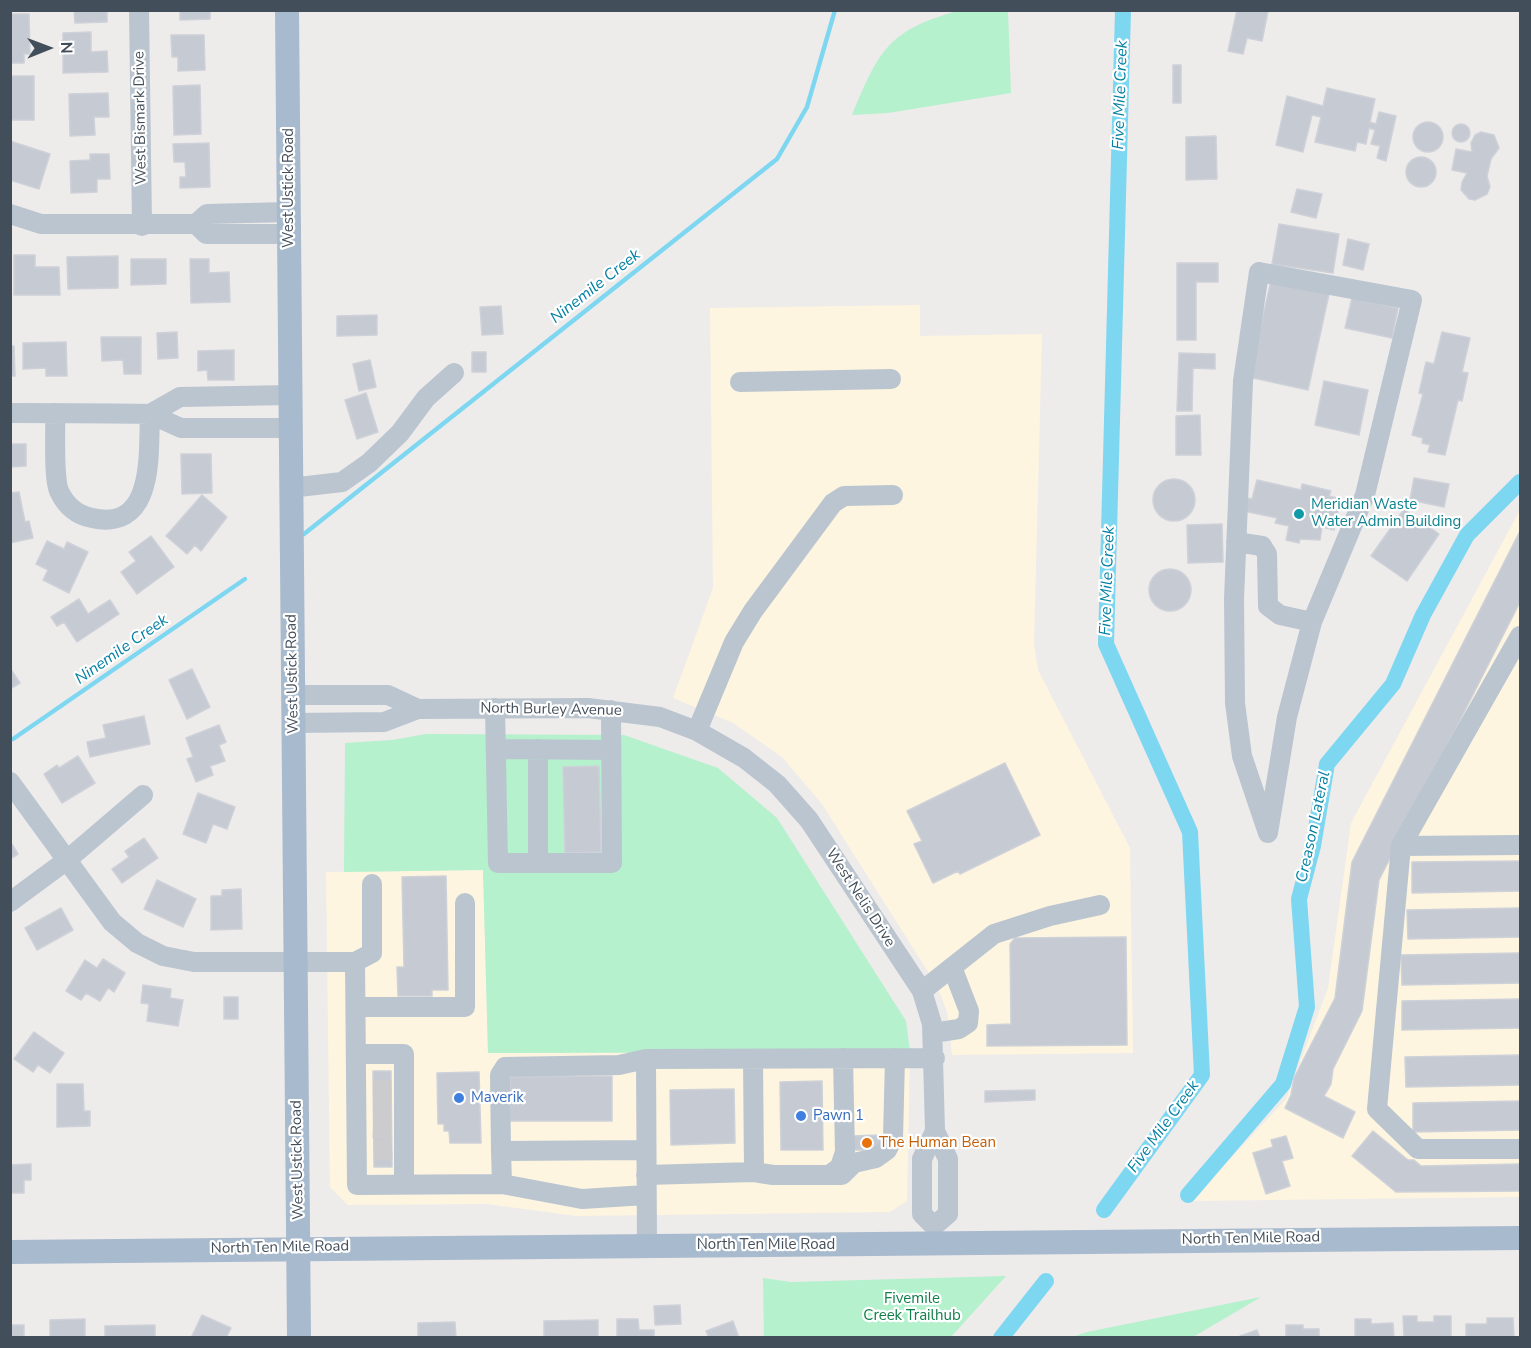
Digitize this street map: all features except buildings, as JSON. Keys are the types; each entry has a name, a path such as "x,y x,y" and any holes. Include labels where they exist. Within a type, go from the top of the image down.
{"main road":[{"name":"West Ustick Road","path":"287,10 299,1338"},
{"name":"North Ten Mile Road","path":"10,1252 647,1245 935,1235 1521,1238"}],"street":[{"name":"West Bismark Drive","path":"139,10 142,226"},
{"path":"10,214 41,224 142,226 196,224 207,214 289,223"},
{"path":"1259,272 1412,300 1365,495 1312,622 1287,717 1268,833 1242,756 1235,703 1236,542 1243,381 1259,272"},
{"path":"290,488 342,482 385,448 426,398 454,373"},
{"path":"740,382 891,379"},
{"path":"150,414 180,397 290,395"},
{"path":"10,413 150,414 181,428 290,428"},
{"path":"56,413 58,488 66,504 81,516 101,520 120,517 136,505 144,491 148,473 150,414"},
{"path":"690,728 738,634 833,503 844,496 893,495"},
{"path":"1236,542 1262,546 1267,554 1268,606"},
{"path":"1234,608 1268,606 1280,615 1312,622"},
{"path":"1521,636 1401,846 1377,1109 1418,1149 1521,1149"},
{"name":"North Burley Avenue","path":"294,694 388,695 418,709"},
{"path":"495,708 498,863 612,863 611,710"},
{"name":"North Burley Avenue","path":"294,723 384,722 418,709 495,708 611,710 660,717 690,728"},
{"name":"West Nelis Drive","path":"690,728 744,758 777,784 809,820 922,991 933,1033 935,1131 948,1159 948,1214 935,1235"},
{"path":"496,749 611,750"},
{"path":"538,749 538,863"},
{"path":"10,782 112,922 137,944 163,956 194,963 356,962 372,953 372,884"},
{"path":"10,902 67,860 143,795"},
{"path":"1401,846 1521,845"},
{"path":"356,1007 465,1007 465,903"},
{"path":"922,991 994,934 1050,916 1100,905"},
{"path":"356,962 356,1054 381,1109 381,1150 357,1185 502,1184 582,1199 646,1195"},
{"path":"933,1033 959,1029 968,1023 969,1011 952,967"},
{"path":"356,1054 404,1054 381,1109 381,1150 404,1184"},
{"path":"646,1175 754,1172 773,1175 842,1175 854,1163 876,1158 887,1150 893,1138 895,1058"},
{"path":"502,1184 500,1075 505,1067 619,1065 645,1059 935,1058"},
{"path":"645,1059 647,1245"},
{"path":"753,1059 754,1172"},
{"path":"830,1175 840,1167 845,1152 843,1059"},
{"path":"501,1151 646,1150"},
{"path":"845,1152 855,1154 887,1150"}],"shaded area":[{"path":"920,305 920,336 1042,334 1034,644 1038,670 1130,848 1133,1053 952,1055 947,1012 937,986 822,804 782,757 733,723 673,698 713,588 710,308"},
{"path":"1520,510 1520,1197 1191,1201 1286,1099 1328,988 1351,823"},
{"path":"483,870 488,1053 910,1052 907,1201 890,1212 576,1216 487,1204 348,1205 330,1187 326,872"}],"green space":[{"path":"957,11 1008,11 1011,93 888,113 852,115 870,75 888,47 915,27"},
{"path":"426,734 624,735 718,768 777,818 906,1021 910,1052 488,1053 483,870 344,872 345,743 392,740"},
{"name":"Fivemile Creek Trailhub","path":"1006,1276 951,1337 764,1337 763,1278 791,1282"},
{"path":"1261,1297 1193,1337 1072,1337 1087,1332"}],"waterway":[{"name":"Ninemile Creek","path":"304,534 777,159 807,107 835,10"},
{"name":"Five Mile Creek","path":"1104,1210 1202,1075 1190,832 1106,644 1123,10"},
{"name":"Creason Lateral","path":"1188,1195 1283,1084 1307,1007 1299,899 1313,846 1327,764 1393,684 1423,615 1467,535 1520,482"},
{"name":"Ninemile Creek","path":"13,739 245,579"},
{"path":"1001,1338 1046,1281"}],"tunnel":[{"path":"373,1090 391,1090"},
{"path":"373,1110 391,1110"},
{"path":"373,1128 391,1129"},
{"path":"374,1150 392,1149"}],"place":[{"name":"Meridian Waste Water Admin Building","path":"1299,514"},
{"name":"Maverik","path":"459,1098"},
{"name":"Pawn 1","path":"801,1116"},
{"name":"The Human Bean","path":"867,1143"}]}
